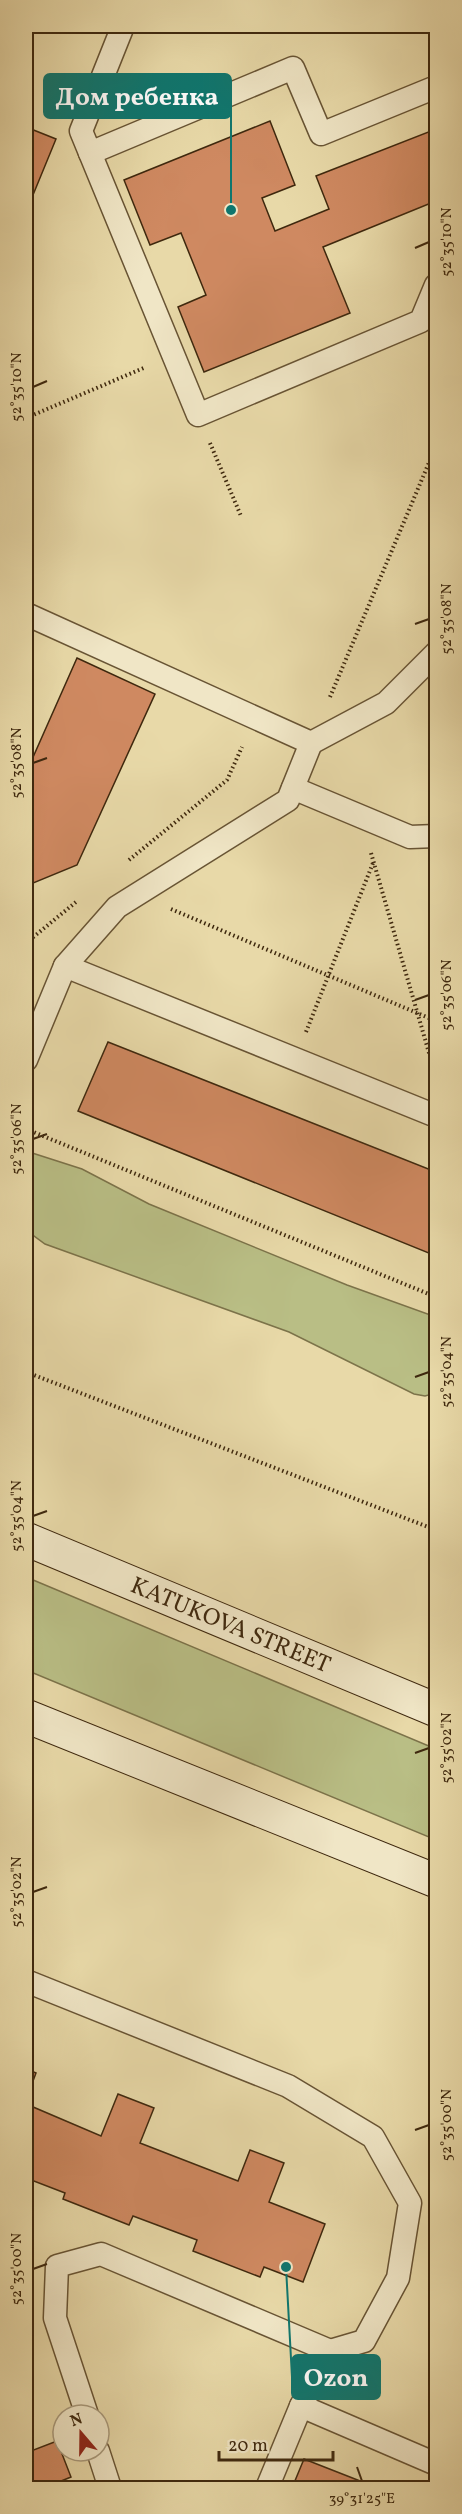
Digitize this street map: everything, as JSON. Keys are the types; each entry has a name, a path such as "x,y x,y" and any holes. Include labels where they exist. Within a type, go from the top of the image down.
{"main road":[{"name":"KATUKOVA STREET","path":"26,1539 436,1710"},
{"path":"26,1716 436,1881"}],"lane":[{"path":"123,26 81,131 198,415 421,321 436,285"},
{"path":"90,153 293,68 321,134 436,87"},
{"path":"26,614 311,743"},
{"path":"26,1060 65,966 117,907 288,800 311,743 386,703 436,653"},
{"path":"293,788 410,837 436,836"},
{"path":"65,966 436,1116"},
{"path":"26,1981 288,2086 373,2137 410,2203 398,2278 364,2341 330,2350 100,2254 57,2266 55,2318 83,2403"},
{"path":"267,2488 301,2406 330,2350"},
{"path":"301,2406 436,2464"},
{"path":"102,2463 110,2488"}],"path":[{"path":"26,418 174,356"},
{"path":"198,415 241,516"},
{"path":"311,743 436,446"},
{"path":"126,862 227,780 255,718"},
{"path":"360,816 436,1077"},
{"path":"295,1059 373,862"},
{"path":"137,895 436,1021"},
{"path":"26,944 81,899"},
{"path":"26,1129 436,1297"},
{"path":"26,1372 436,1530"}],"green space":[{"path":"26,1151 82,1169 149,1204 347,1285 436,1317 436,1393 425,1396 414,1394 289,1332 45,1244 26,1230"},
{"path":"26,1577 436,1749 436,1840 26,1670"}],"building":[{"path":"270,121 295,185 262,198 275,231 329,209 316,176 436,129 436,201 323,247 350,313 204,372 178,307 206,295 181,233 150,245 124,180"},
{"path":"26,127 56,139 26,212"},
{"path":"77,658 155,694 77,865 26,886 26,773"},
{"path":"108,1042 436,1172 436,1256 78,1111"},
{"path":"26,2069 36,2073 26,2100"},
{"path":"118,2094 154,2108 140,2143 238,2181 250,2150 284,2163 269,2202 325,2224 303,2282 264,2267 260,2277 193,2251 197,2240 133,2216 129,2225 63,2199 65,2193 26,2178 26,2104 101,2136"},
{"path":"51,2443 51,2463 66,2463 71,2477 44,2488 26,2488 26,2453"},
{"path":"304,2459 378,2488 292,2488"}],"place":[{"name":"Дом ребенка","path":"231,210"},
{"name":"Ozon","path":"286,2267"}]}
